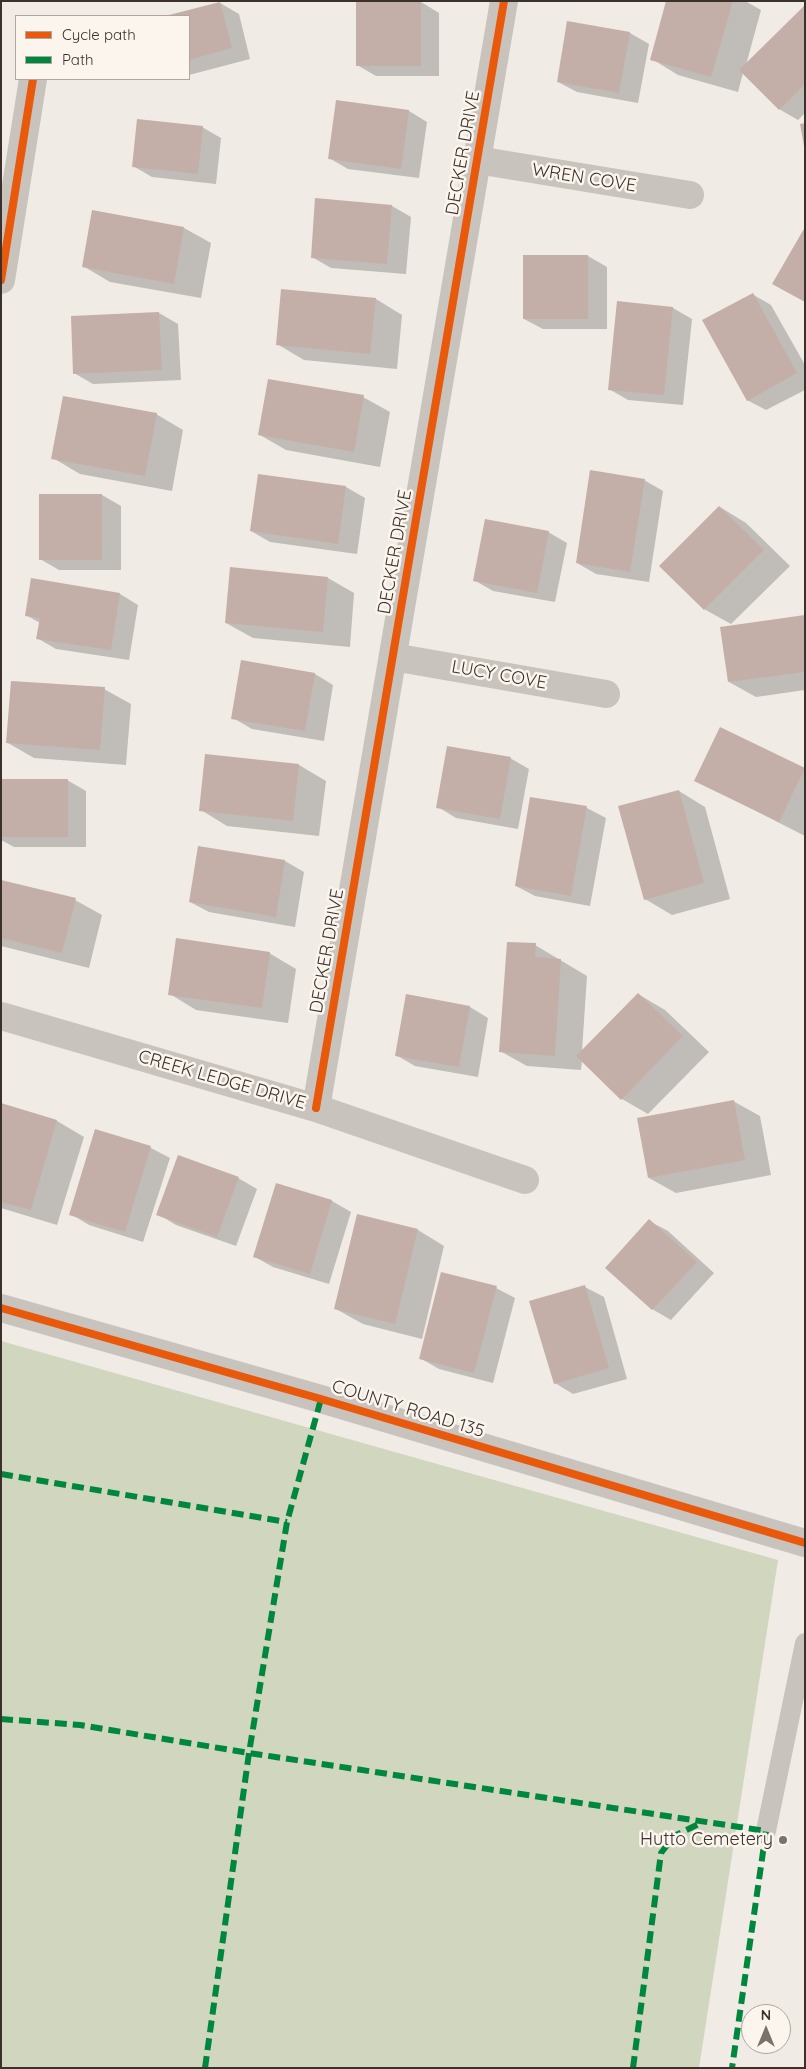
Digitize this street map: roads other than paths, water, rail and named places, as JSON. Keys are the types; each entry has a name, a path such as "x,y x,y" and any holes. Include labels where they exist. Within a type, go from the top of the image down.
{"street":[{"name":"DECKER DRIVE","path":"316,1108 504,1"},
{"path":"1,280 33,80"},
{"name":"WREN COVE","path":"477,160 690,195"},
{"name":"LUCY COVE","path":"393,657 606,694"},
{"name":"CREEK LEDGE DRIVE","path":"1,1016 316,1108 525,1180"},
{"name":"COUNTY ROAD 135","path":"1,1308 330,1402 805,1543"}],"lane":[{"path":"766,1831 805,1644"}],"place":[{"name":"Hutto Cemetery","path":"783,1840"}]}
